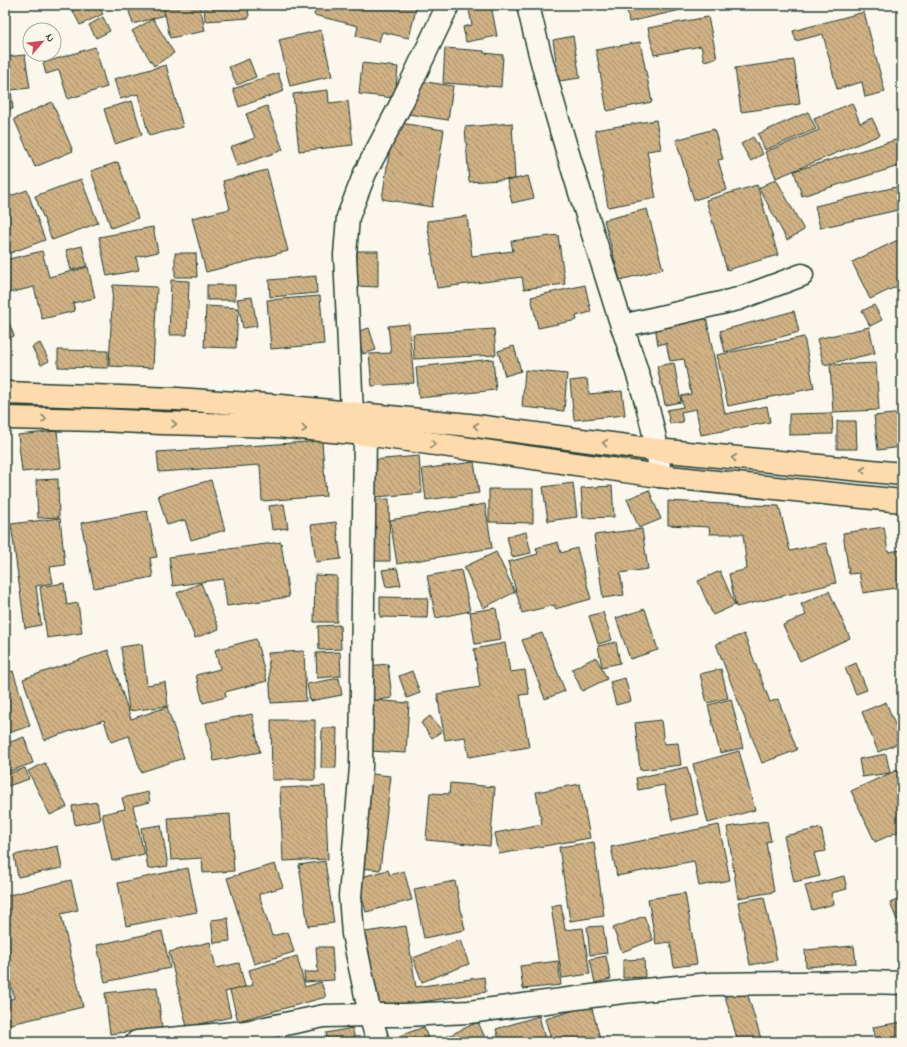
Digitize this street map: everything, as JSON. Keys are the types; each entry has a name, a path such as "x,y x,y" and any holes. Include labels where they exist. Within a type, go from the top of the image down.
{"main road":[{"path":"5,393 177,398 281,406 469,425 657,450 902,474"},
{"path":"5,418 277,426 365,434 659,476 902,501"}],"street":[{"path":"352,414 345,255 348,217 365,173 403,99 448,5"},
{"path":"528,5 554,108 622,326 638,371 657,450 659,476"},
{"path":"622,326 738,299 802,275"},
{"path":"365,434 361,767 350,896 353,934 370,1015 378,1042"},
{"path":"137,1042 246,1032 324,1016 405,1015 469,1012 623,992 710,984 868,982 902,984"}],"building":[{"path":"70,5 98,5 103,14 80,25"},
{"path":"127,5 163,5 165,15 133,24"},
{"path":"163,5 200,5 205,31 170,38"},
{"path":"204,5 248,5 249,18 205,21"},
{"path":"317,5 417,5 409,38 382,32 379,42 356,36 358,26 314,15"},
{"path":"468,5 491,5 497,36 466,42 463,27 472,25"},
{"path":"626,5 702,5 629,22"},
{"path":"864,12 885,92 865,97 862,82 837,89 823,34 796,41 793,31"},
{"path":"103,17 110,31 96,38 89,25"},
{"path":"708,17 717,58 704,61 701,46 654,55 648,28"},
{"path":"153,19 174,53 154,66 132,31"},
{"path":"321,30 332,76 290,86 279,40"},
{"path":"573,36 580,78 559,81 553,40"},
{"path":"640,42 652,102 607,111 596,50"},
{"path":"95,47 107,87 68,99 59,70 46,74 43,63 62,62 62,57"},
{"path":"445,48 484,51 484,53 503,55 501,87 443,83"},
{"path":"22,55 22,62 26,62 30,88 11,90 13,109 5,110 5,57"},
{"path":"249,59 256,77 237,85 229,67"},
{"path":"794,60 800,104 741,112 735,68"},
{"path":"362,63 398,67 395,98 359,94"},
{"path":"166,65 183,127 149,136 138,94 120,99 114,79"},
{"path":"278,73 284,91 239,107 233,89"},
{"path":"413,80 453,86 448,120 408,114"},
{"path":"328,90 329,103 348,101 353,145 299,151 293,94"},
{"path":"132,101 142,135 115,144 104,109"},
{"path":"52,102 73,151 35,167 14,119"},
{"path":"852,103 860,123 872,118 880,135 776,178 765,152 819,130 814,119"},
{"path":"267,106 283,150 237,166 230,147 255,138 246,114"},
{"path":"808,112 816,129 765,150 758,134"},
{"path":"656,120 661,149 647,151 656,198 608,207 595,130"},
{"path":"394,122 444,130 432,207 382,199"},
{"path":"512,123 515,179 469,182 465,127"},
{"path":"714,129 723,159 718,160 727,190 694,200 676,140"},
{"path":"753,137 763,154 751,161 741,144"},
{"path":"902,138 902,165 802,196 794,171"},
{"path":"118,162 138,218 111,228 91,171"},
{"path":"267,170 288,251 206,272 192,218 230,209 223,181"},
{"path":"528,176 534,198 512,203 507,181"},
{"path":"81,179 98,223 52,240 35,196"},
{"path":"776,179 804,230 787,240 759,188"},
{"path":"757,185 778,255 727,270 706,200"},
{"path":"900,186 902,209 820,228 815,206"},
{"path":"27,190 45,240 5,255 5,198"},
{"path":"647,209 663,269 620,280 604,220"},
{"path":"467,216 472,256 513,251 511,241 558,235 565,284 524,289 522,277 437,288 427,221"},
{"path":"153,227 158,252 136,257 139,270 107,276 99,237"},
{"path":"902,238 902,284 870,299 852,262"},
{"path":"82,246 87,266 71,270 66,250"},
{"path":"42,251 49,277 88,267 95,298 73,303 75,311 42,319 34,287 9,293 5,277 5,260"},
{"path":"357,251 378,251 378,287 357,286"},
{"path":"175,253 196,253 197,277 175,277"},
{"path":"316,276 317,293 270,297 269,280"},
{"path":"171,280 189,281 187,335 169,335"},
{"path":"113,285 157,287 153,368 109,366"},
{"path":"207,285 235,285 235,300 207,300"},
{"path":"585,285 591,312 576,316 577,320 538,328 531,297"},
{"path":"320,296 324,344 271,349 267,300"},
{"path":"252,297 257,326 243,328 237,299"},
{"path":"874,305 882,320 870,326 862,311"},
{"path":"206,306 238,308 236,348 204,347"},
{"path":"794,311 799,332 725,352 720,331"},
{"path":"5,312 14,336 5,340"},
{"path":"706,316 725,414 767,406 770,422 701,435 696,409 681,412 683,422 670,424 667,410 683,407 681,396 691,394 684,359 670,361 666,343 658,345 655,326"},
{"path":"409,324 414,383 372,386 369,354 391,353 388,326"},
{"path":"869,327 875,353 824,365 817,339"},
{"path":"369,328 376,350 363,354 356,332"},
{"path":"494,329 496,355 414,359 413,334"},
{"path":"804,337 814,388 728,406 717,355"},
{"path":"40,343 49,361 41,365 32,347"},
{"path":"514,346 521,371 505,376 498,351"},
{"path":"58,350 108,351 108,368 58,367"},
{"path":"493,359 496,390 419,398 416,367"},
{"path":"674,363 681,402 665,405 657,366"},
{"path":"876,363 879,410 833,412 830,365"},
{"path":"525,370 567,374 564,411 522,407"},
{"path":"587,379 589,394 622,391 625,415 574,420 570,381"},
{"path":"832,413 833,434 789,435 789,414"},
{"path":"902,413 902,447 878,450 874,416"},
{"path":"837,421 856,421 857,449 837,449"},
{"path":"57,431 61,468 22,472 18,435"},
{"path":"322,441 326,496 262,501 260,465 159,472 157,452"},
{"path":"419,456 422,493 376,497 372,460"},
{"path":"474,462 479,493 426,500 422,469"},
{"path":"58,479 59,517 38,518 36,480"},
{"path":"211,480 225,530 191,540 185,520 167,525 158,495"},
{"path":"573,483 577,517 548,521 543,487"},
{"path":"612,486 614,517 583,518 581,488"},
{"path":"489,489 533,489 533,523 489,522"},
{"path":"649,490 661,519 639,528 627,499"},
{"path":"389,499 390,561 370,561 369,500"},
{"path":"668,501 779,506 790,551 826,543 836,583 736,607 729,574 747,569 743,534 710,534 709,527 668,525"},
{"path":"284,504 288,528 272,530 269,506"},
{"path":"485,504 492,548 397,564 390,520"},
{"path":"147,511 157,557 150,558 153,577 94,588 81,523"},
{"path":"60,518 65,565 50,567 53,583 36,586 41,625 25,628 11,524"},
{"path":"336,522 341,559 316,562 311,525"},
{"path":"884,527 888,552 902,550 902,587 863,593 859,573 849,574 843,533"},
{"path":"642,529 648,569 620,573 624,595 603,598 594,535"},
{"path":"526,532 531,553 512,557 507,537"},
{"path":"281,542 289,597 227,606 223,579 173,586 169,557"},
{"path":"558,542 561,553 577,548 591,599 555,609 555,605 522,613 508,562 538,554 536,548"},
{"path":"496,552 515,592 483,608 464,567"},
{"path":"397,568 401,585 386,587 382,570"},
{"path":"461,570 470,611 436,618 427,576"},
{"path":"720,571 735,605 713,615 698,581"},
{"path":"315,575 337,576 337,622 314,622"},
{"path":"64,583 67,605 78,603 82,633 47,638 40,587"},
{"path":"201,583 219,629 195,638 177,593"},
{"path":"829,591 850,638 800,661 783,625 806,615 801,604"},
{"path":"380,597 428,598 427,618 380,617"},
{"path":"496,608 501,640 475,644 470,612"},
{"path":"645,609 658,650 630,659 616,618"},
{"path":"603,612 612,640 598,644 589,616"},
{"path":"340,625 341,649 319,650 318,626"},
{"path":"542,633 565,691 545,699 522,640"},
{"path":"744,634 770,702 778,699 797,750 762,763 716,644"},
{"path":"256,639 267,681 225,692 226,697 203,703 196,675 220,669 215,650"},
{"path":"616,642 620,663 602,667 598,646"},
{"path":"505,643 510,672 525,670 529,694 520,695 529,747 469,757 465,737 445,740 437,694 480,687 474,649"},
{"path":"142,644 147,685 165,682 168,706 129,711 121,647"},
{"path":"108,650 131,719 167,707 184,758 141,772 129,736 111,742 104,720 44,740 23,679"},
{"path":"304,651 306,701 271,703 268,653"},
{"path":"340,652 341,676 317,678 316,653"},
{"path":"596,657 607,679 582,691 572,669"},
{"path":"856,663 867,690 856,694 845,668"},
{"path":"388,664 392,698 370,701 367,666"},
{"path":"721,669 728,698 707,703 700,674"},
{"path":"13,671 30,726 5,734 5,673"},
{"path":"412,671 420,693 407,698 399,676"},
{"path":"339,678 342,695 310,701 307,684"},
{"path":"625,678 631,701 616,705 610,682"},
{"path":"731,699 743,748 720,753 708,705"},
{"path":"372,700 409,703 406,753 369,751"},
{"path":"886,702 902,742 878,752 862,712"},
{"path":"252,714 260,752 214,761 206,723"},
{"path":"430,716 442,731 432,738 421,723"},
{"path":"271,720 315,720 315,780 272,780"},
{"path":"661,720 664,744 678,743 681,765 640,770 635,723"},
{"path":"322,728 337,728 336,768 321,768"},
{"path":"24,737 33,763 5,773 5,744"},
{"path":"739,751 755,810 708,823 693,764"},
{"path":"886,754 890,773 862,777 859,759"},
{"path":"45,763 67,807 50,815 28,771"},
{"path":"687,767 698,814 672,820 664,785 638,790 636,778"},
{"path":"25,768 29,779 5,787 5,775"},
{"path":"897,770 902,781 902,830 875,842 851,791"},
{"path":"372,774 391,776 380,870 361,868"},
{"path":"450,783 495,787 490,846 426,840 430,793 449,794"},
{"path":"580,784 590,838 499,854 495,833 542,824 536,792"},
{"path":"325,786 328,859 283,861 280,788"},
{"path":"148,792 150,802 133,806 144,854 112,861 102,814 125,809 122,798"},
{"path":"97,802 100,820 75,825 72,806"},
{"path":"230,814 234,871 203,873 202,858 171,860 168,818"},
{"path":"767,821 771,841 766,842 774,892 738,898 727,827"},
{"path":"161,825 168,866 148,869 141,828"},
{"path":"719,825 730,880 699,886 694,861 617,876 611,847"},
{"path":"821,828 826,851 814,853 820,876 794,882 784,836"},
{"path":"594,842 604,916 570,921 559,847"},
{"path":"58,846 62,868 18,877 14,855"},
{"path":"325,861 334,923 308,926 299,865"},
{"path":"275,864 283,887 259,894 272,936 288,932 294,952 254,964 227,878"},
{"path":"188,868 197,912 126,926 118,883"},
{"path":"388,870 390,875 404,871 412,900 366,912 357,878"},
{"path":"844,876 847,889 831,893 834,904 812,910 805,886"},
{"path":"71,880 78,910 61,914 83,1007 7,1025 5,1018 5,1001 14,998 5,961 5,896"},
{"path":"455,881 465,930 424,938 414,889"},
{"path":"685,893 697,964 674,967 670,942 656,944 648,899"},
{"path":"764,897 777,960 750,965 738,902"},
{"path":"902,898 902,918 897,920 890,903"},
{"path":"561,904 565,930 583,928 590,974 562,978 551,906"},
{"path":"644,916 653,940 622,952 613,928"},
{"path":"228,918 230,941 214,943 211,920"},
{"path":"406,926 416,987 484,977 486,992 377,1009 365,932"},
{"path":"603,926 607,953 590,955 587,927"},
{"path":"162,931 170,968 105,982 97,945"},
{"path":"460,940 469,964 422,982 413,958"},
{"path":"210,942 216,968 239,963 245,987 225,992 231,1017 187,1027 169,952"},
{"path":"854,946 856,963 806,967 805,950"},
{"path":"316,947 332,947 334,980 305,982 304,972 318,972"},
{"path":"297,956 305,987 321,982 326,997 238,1021 230,991 253,985 249,970"},
{"path":"606,956 611,979 595,983 590,959"},
{"path":"644,959 645,977 623,978 623,960"},
{"path":"558,961 561,985 523,989 520,966"},
{"path":"157,987 162,1028 110,1034 105,993"},
{"path":"746,989 762,1042 738,1042 725,996"},
{"path":"591,1005 601,1042 552,1042 545,1019"},
{"path":"539,1016 546,1042 500,1042 496,1029"},
{"path":"478,1022 487,1042 451,1042 448,1036"},
{"path":"902,1022 902,1042 876,1042 873,1027"},
{"path":"424,1027 429,1042 389,1042 388,1040"},
{"path":"352,1028 356,1042 328,1042 326,1033"}]}
